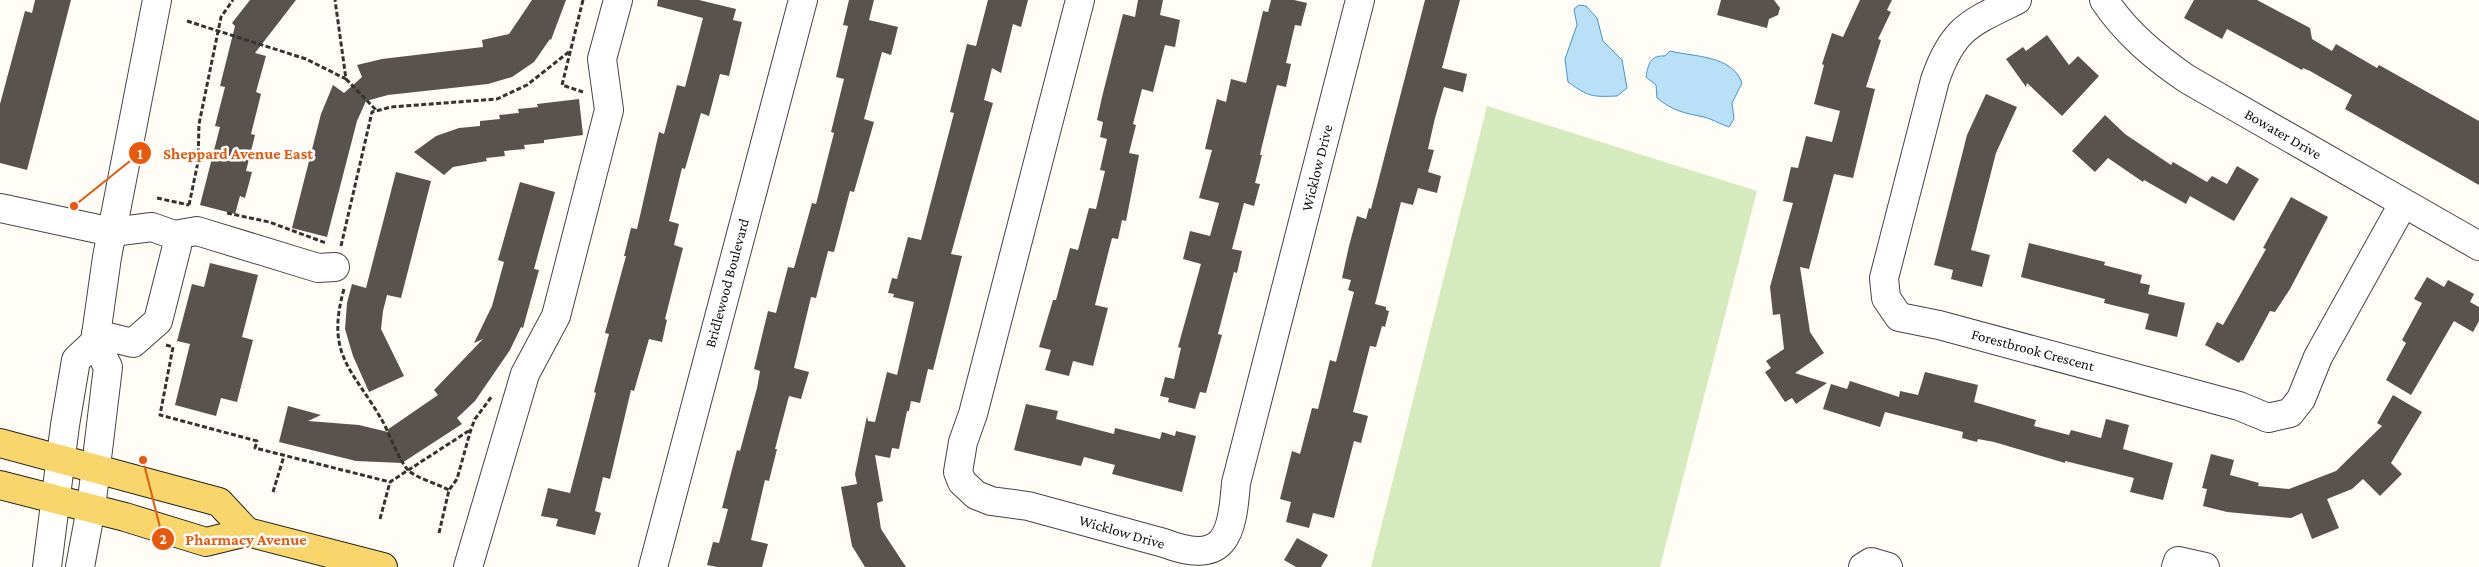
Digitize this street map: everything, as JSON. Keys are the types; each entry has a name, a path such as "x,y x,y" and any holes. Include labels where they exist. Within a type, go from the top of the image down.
{"main road":[{"path":"0,443 219,502 247,532"},
{"path":"0,485 90,508 206,542 247,532 383,567"}],"street":[{"path":"47,567 60,458 76,360 95,338 112,232 157,0"},
{"path":"468,567 525,374 556,316 609,110 602,59 618,0"},
{"name":"Bridlewood Boulevard","path":"653,567 803,0"},
{"name":"Wicklow Drive","path":"1080,0 973,414 963,442 958,472 962,482 976,495 991,501 1028,506 1164,543 1184,552 1211,552 1224,542 1232,524 1238,473 1360,0"},
{"name":"Forestbrook Crescent","path":"2017,0 1974,21 1955,36 1943,56 1884,278 1886,298 1899,317 1939,325 2239,406 2268,418 2290,413 2302,399 2318,357 2403,204"},
{"name":"Bowater Drive","path":"2104,0 2136,39 2161,61 2187,79 2479,246"},
{"path":"2,214 112,232 152,227 174,235 197,230 318,268 340,268"},
{"path":"95,338 133,343 158,321 178,246 174,235"},
{"path":"80,567 90,508 108,367 95,338"},
{"path":"2176,567 2178,561 2205,567"},
{"path":"1863,567 1871,562 1888,567"}],"path":[{"path":"189,205 198,162 199,124 218,30 221,17 234,0"},
{"path":"335,0 346,80"},
{"path":"583,0 562,85 588,94"},
{"path":"188,21 306,59 346,80 377,111"},
{"path":"449,490 408,470 378,412 347,367 338,341 337,312 340,268 372,112 391,107 497,99 527,85 570,51"},
{"path":"158,342 174,347 160,415 257,441 255,448 390,482"},
{"path":"439,533 449,490 457,479 475,419 498,388"},
{"path":"380,519 390,482 471,429"},
{"path":"273,492 284,456"}],"green space":[{"path":"1487,106 1757,191 1660,567 1371,567"}],"water":[{"path":"1579,5 1586,6 1597,18 1603,41 1622,60 1627,88 1617,96 1591,95 1568,82 1565,59 1577,25 1574,9"},
{"path":"1670,51 1701,56 1721,62 1737,74 1742,83 1732,103 1734,119 1729,127 1707,118 1679,111 1657,98 1656,85 1646,77 1648,69 1653,59 1665,56"}],"building":[{"path":"35,0 71,0 27,170 0,163 0,104 25,11 32,13"},
{"path":"250,0 296,0 255,53 266,56 256,92 261,94 251,134 255,135 246,171 252,172 245,198 240,196 235,214 200,205 220,127 215,126 225,87 220,86 235,26 232,23"},
{"path":"532,0 566,0 551,40 534,62 512,77 488,84 388,95 366,101 357,121 327,237 292,228 321,114 333,85 344,93 362,77 357,65 382,59 483,47 482,40 509,34"},
{"path":"658,0 699,0 736,9 733,20 742,22 729,76 720,74 709,116 701,113 685,169 682,168 669,221 679,224 674,245 683,248 665,319 667,320 662,342 649,339 634,391 631,390 610,479 603,477 595,511 601,513 595,535 556,526 558,519 541,516 548,488 570,493 596,393 594,392 609,334 605,333 626,256 624,256 631,228 637,229 659,132 664,134 677,85 685,87 703,18 657,6"},
{"path":"849,0 874,0 869,20 898,27 891,55 882,52 864,119 874,122 854,192 850,191 834,252 828,251 816,298 811,297 794,368 809,372 801,399 789,396 769,481 765,480 751,540 768,544 762,567 717,567 707,565 713,542 719,543 728,509 722,508 737,450 740,451 757,388 760,371 754,369 768,311 776,313 788,267 794,268 812,203 816,204 834,133 831,132 844,79 836,77 848,26 843,25"},
{"path":"988,0 1028,0 1021,27 1013,24 1001,73 992,68 984,100 993,103 951,254 962,256 933,370 928,369 920,403 911,401 899,449 892,448 890,458 875,455 883,501 877,503 881,529 906,567 865,567 852,546 841,487 857,484 855,474 867,416 868,421 875,422 887,372 897,375 914,302 893,297 894,294 888,293 892,278 897,279 908,237 921,240 954,113 950,112 967,44 976,46"},
{"path":"1138,0 1163,0 1160,15 1180,20 1175,47 1165,45 1153,92 1142,89 1133,124 1136,125 1129,153 1139,155 1126,221 1122,220 1118,239 1112,238 1095,305 1108,308 1093,366 1073,361 1069,376 1045,370 1051,350 1039,347 1053,300 1056,300 1070,248 1078,250 1089,208 1096,209 1105,171 1100,170 1107,139 1100,137 1103,122 1097,120 1123,14 1135,17"},
{"path":"1271,0 1294,0 1307,3 1301,26 1295,25 1286,63 1291,64 1286,87 1277,85 1260,155 1262,155 1255,183 1260,184 1254,206 1244,203 1232,249 1242,251 1237,273 1234,272 1218,334 1222,335 1206,393 1200,392 1195,409 1168,402 1169,398 1160,396 1165,377 1174,379 1181,348 1178,347 1201,264 1183,259 1190,231 1210,236 1219,203 1199,198 1212,150 1205,149 1217,99 1226,102 1231,79 1246,83 1263,11 1268,12"},
{"path":"1425,0 1460,0 1442,68 1467,74 1463,92 1444,87 1435,118 1428,149 1434,150 1428,172 1441,176 1437,193 1418,188 1413,205 1401,202 1375,304 1386,307 1386,310 1389,311 1385,327 1382,326 1376,347 1370,346 1353,412 1368,416 1361,443 1354,441 1334,518 1313,513 1309,528 1286,522 1291,502 1280,499 1292,451 1300,454 1312,408 1318,409 1330,360 1336,362 1354,292 1348,290 1351,280 1342,278 1349,246 1357,216 1366,219 1369,208 1371,209"},
{"path":"1721,0 1774,0 1780,8 1778,15 1769,19 1767,28 1717,15"},
{"path":"1860,0 1892,0 1887,10 1891,12 1878,39 1881,40 1866,87 1875,89 1853,178 1834,174 1809,269 1800,267 1810,332 1824,353 1795,373 1827,383 1796,404 1792,398 1785,402 1765,372 1771,368 1766,361 1784,349 1780,314 1773,315 1770,287 1793,203 1783,201 1791,167 1798,168 1806,136 1832,142 1840,111 1814,104 1824,65 1822,64 1832,33 1843,37"},
{"path":"2194,0 2257,0 2310,28 2312,39 2332,51 2336,44 2377,68 2379,65 2479,121 2479,185 2345,109 2352,95 2310,71 2303,68 2302,70 2227,29 2222,39 2184,18"},
{"path":"2047,35 2069,65 2078,56 2099,76 2062,116 2027,83 2026,87 2006,59 2023,47 2026,51"},
{"path":"1986,94 2017,107 1996,153 1971,250 1990,255 1982,287 1951,279 1953,270 1934,265 1967,135"},
{"path":"579,99 583,135 544,140 544,143 524,145 525,149 504,151 505,156 486,158 487,161 453,167 444,175 414,152 436,136 459,128 480,126 480,121 500,119 499,115 519,113 518,109 538,107 537,104"},
{"path":"2105,115 2125,134 2171,165 2173,162 2207,182 2212,176 2227,184 2237,166 2259,179 2234,221 2190,196 2186,204 2144,180 2143,182 2108,158 2095,172 2072,151"},
{"path":"396,172 431,181 401,298 387,295 383,311 381,329 404,376 369,392 353,356 345,329 347,303 352,284 366,288"},
{"path":"520,182 555,192 534,269 539,270 523,328 521,327 510,350 475,401 457,418 462,424 402,463 356,461 279,442 288,406 321,415 308,421 359,425 388,432 387,430 438,395 434,390 483,339 474,343 492,306 504,262 498,260"},
{"path":"2291,197 2328,217 2290,289 2275,312 2270,311 2243,361 2241,360 2239,363 2205,345 2217,322 2223,325 2266,249 2263,248"},
{"path":"2029,243 2105,262 2104,265 2142,275 2140,283 2150,285 2148,294 2185,303 2177,337 2145,329 2149,314 2104,303 2105,299 2021,277"},
{"path":"210,263 258,275 242,337 253,340 237,402 221,398 216,416 175,405 190,344 177,341 192,284 204,287"},
{"path":"2427,277 2444,287 2448,280 2474,294 2470,302 2479,307 2479,321 2473,332 2454,321 2411,395 2386,380 2406,343 2402,340 2422,303 2414,299"},
{"path":"1925,372 1978,385 1974,402 2036,420 2034,426 2069,435 2071,430 2101,438 2106,419 2129,425 2123,449 2173,463 2163,500 2130,492 2134,478 2065,461 2065,463 1994,442 1978,439 1977,442 1962,438 1963,432 1885,412 1880,427 1823,409 1831,384 1847,389 1850,381 1899,397 1900,391 1918,395"},
{"path":"2393,395 2422,412 2391,463 2402,474 2380,496 2363,479 2352,489 2327,499 2339,528 2312,539 2302,513 2291,518 2227,512 2203,506 2207,489 2202,488 2211,454 2234,460 2230,475 2259,483 2258,486 2289,489 2336,471 2382,426 2377,423"},
{"path":"1026,404 1058,411 1056,419 1114,434 1115,428 1160,439 1162,432 1175,436 1176,431 1196,436 1182,492 1112,474 1115,465 1084,457 1081,466 1014,450"},
{"path":"1297,538 1328,555 1321,567 1296,567 1284,560"}],"place":[{"name":"Sheppard Avenue East","path":"74,206"},
{"name":"Pharmacy Avenue","path":"143,460"}]}
